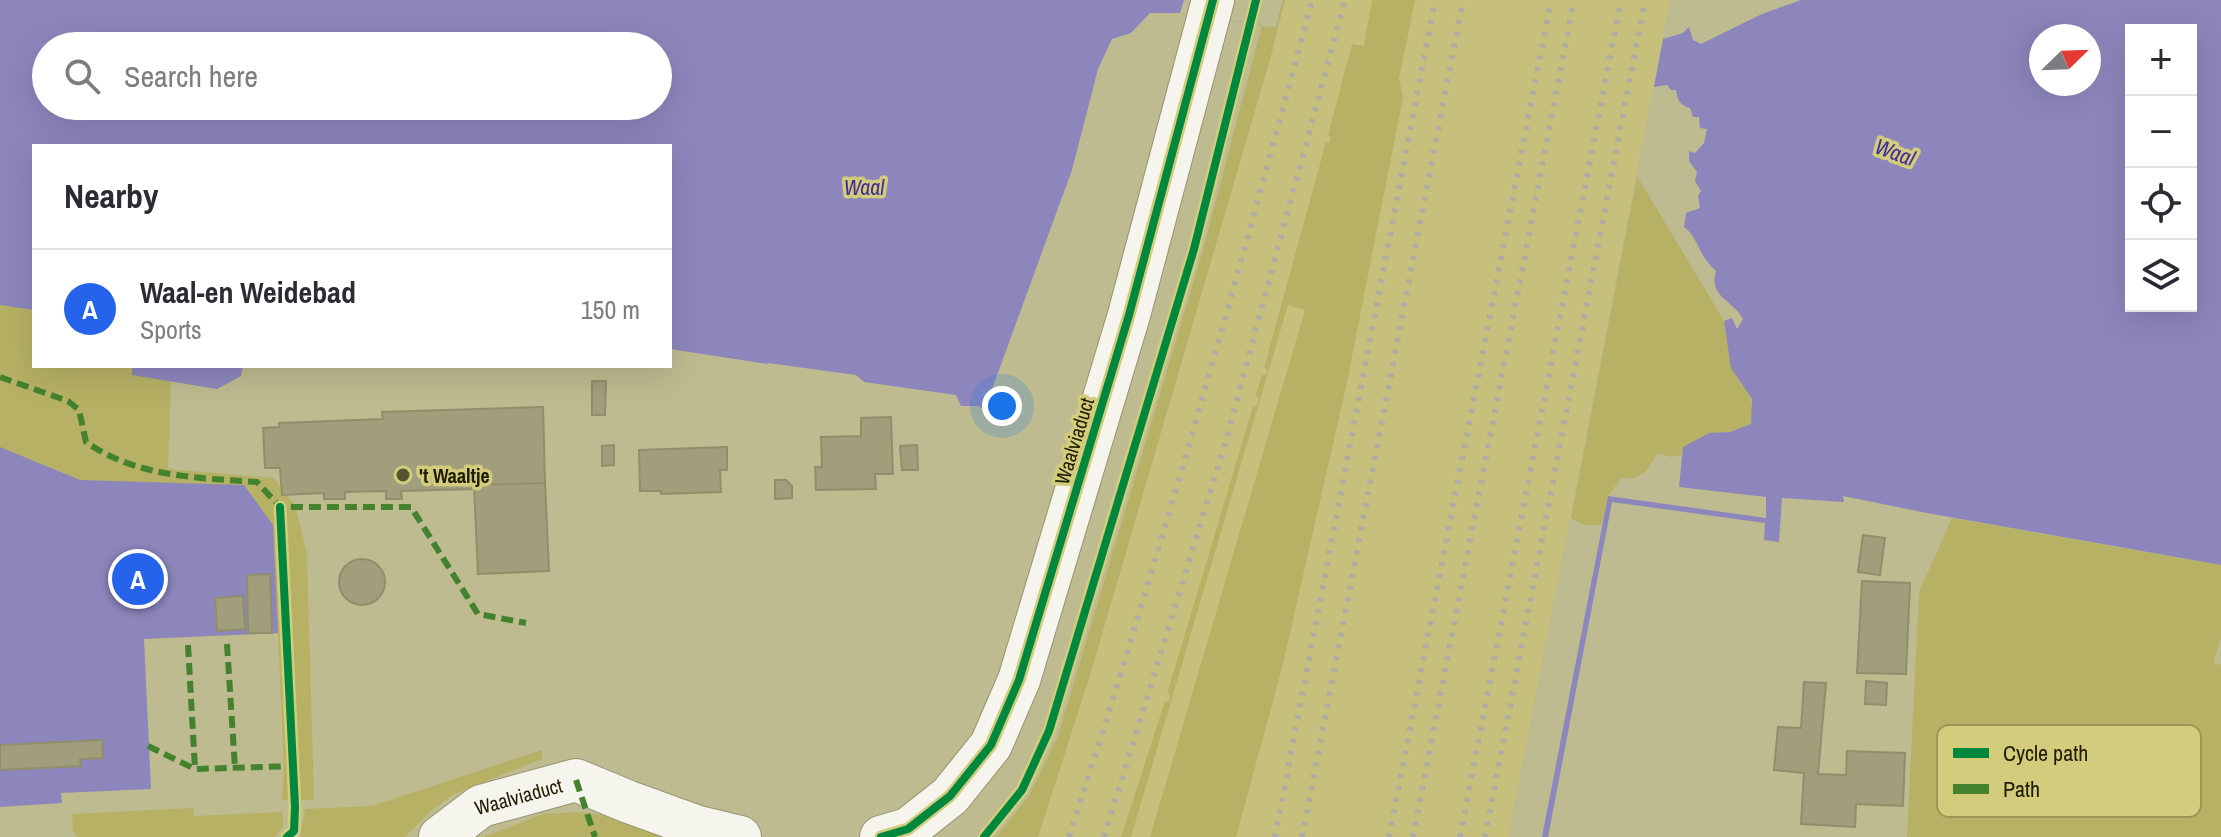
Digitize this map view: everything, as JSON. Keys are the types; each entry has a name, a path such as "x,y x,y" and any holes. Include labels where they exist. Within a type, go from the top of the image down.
{"street":[{"name":"Waalviaduct","path":"881,837 908,829 950,796 991,745 1019,680 1129,315 1211,9"},
{"name":"Waalviaduct","path":"440,837 481,806 576,780 698,827 740,837"}],"shaded area":[{"path":"1282,0 1285,0 1271,56 1091,672 1038,837 996,837 1029,796 1058,736 1203,250 1262,25 1276,28"},
{"path":"1285,0 1670,0 1508,837 1038,837 1091,672"},
{"path":"1372,0 1415,0 1399,79 1403,97 1346,387 1282,668 1236,837 1150,837 1305,310 1288,305 1131,837 1121,837 1165,701 1169,702 1170,695 1167,694 1253,406 1256,407 1259,398 1255,396 1262,375 1266,375 1267,369 1264,368 1326,142 1329,143 1331,137 1328,135 1352,44 1364,46"},
{"path":"1637,176 1724,321 1740,384 1750,397 1751,424 1730,432 1709,433 1684,447 1682,455 1671,457 1658,453 1646,471 1633,479 1622,477 1608,496 1602,524 1582,524 1571,518"},
{"path":"0,305 32,310 32,368 132,368 132,374 171,381 168,469 274,478 296,507 307,555 314,800 282,800 284,768 278,633 144,639 0,556"},
{"path":"1952,518 2221,565 2221,638 2213,663 2221,665 2221,837 1907,837 1919,592"},
{"path":"542,750 542,759 454,794 433,809 405,837 300,837 305,809 372,806"},
{"path":"193,808 194,816 283,812 283,827 275,837 78,837 73,831 72,814"},
{"path":"580,812 626,819 670,837 483,837 543,814"}],"water":[{"name":"Waal","path":"0,0 1283,0 1276,28 1180,13 1150,13 1131,33 1112,39 1098,69 1072,170 988,400 981,408 961,406 956,395 864,382 856,375 672,349 672,144 32,144 32,310 0,305"},
{"path":"1801,0 2221,0 2221,565 1843,496 1844,502 1782,498 1779,542 1764,540 1765,523 1612,502 1548,837 1542,837 1608,496 1766,518 1766,497 1679,487 1683,447 1709,433 1730,432 1751,424 1752,399 1731,368 1724,321 1732,318 1737,329 1743,319 1718,293 1714,280 1716,271 1684,227 1686,213 1700,208 1698,196 1701,191 1695,181 1697,172 1689,161 1689,151 1695,153 1704,143 1707,129 1700,128 1699,117 1693,117 1690,108 1681,104 1676,90 1671,90 1667,85 1654,87 1663,39 1683,33 1689,27 1693,40 1701,44 1762,14"},
{"path":"132,368 243,368 241,376 217,389 132,375"},
{"path":"0,447 80,480 244,485 273,525 278,633 144,639 151,789 61,793 62,803 0,807"}],"pier":[{"path":"1184,0 1283,0 1276,28 1180,13"}],"building":[{"path":"592,381 606,381 605,415 592,415"},
{"path":"543,407 545,483 401,491 402,499 386,499 386,491 345,492 345,499 324,499 324,493 282,495 280,468 265,468 263,428 279,427 279,423 383,419 382,412"},
{"path":"891,417 893,474 875,474 876,489 816,490 815,467 822,467 821,437 861,436 861,418"},
{"path":"614,445 614,465 602,466 602,446"},
{"path":"917,445 918,470 902,470 900,446"},
{"path":"727,447 727,470 720,470 721,492 661,494 661,491 640,491 639,450"},
{"path":"775,480 786,480 792,486 792,498 775,499"},
{"path":"545,483 549,571 478,574 474,485"},
{"path":"1863,535 1885,538 1880,575 1858,572"},
{"path":"362,559 378,566 385,582 378,598 362,605 346,598 339,582 346,566"},
{"path":"270,574 272,633 248,633 247,575"},
{"path":"1862,581 1910,583 1906,674 1857,673"},
{"path":"243,596 245,629 217,631 215,598"},
{"path":"1866,681 1887,683 1886,705 1865,704"},
{"path":"1804,682 1826,683 1818,774 1846,775 1847,751 1905,753 1903,806 1856,804 1855,827 1801,824 1804,773 1774,770 1778,727 1801,728"},
{"path":"102,740 103,758 80,759 81,766 0,770 0,745"}],"railway":[{"path":"1069,837 1196,420 1312,0"},
{"path":"1104,837 1223,451 1345,0"},
{"path":"1275,837 1435,0"},
{"path":"1302,837 1463,0"},
{"path":"1389,837 1551,0"},
{"path":"1413,837 1574,0"},
{"path":"1460,837 1621,0"},
{"path":"1485,837 1645,0"}],"marked path":[{"path":"0,377 68,401 79,410 86,442 105,454 147,469 168,474 257,482 280,507 411,507 478,614 526,623"},
{"path":"227,644 235,768"},
{"path":"188,645 195,769 294,766"},
{"path":"148,746 195,769"},
{"path":"576,780 595,837"}],"cycle path":[{"path":"881,837 908,829 950,796 991,745 1019,680 1129,315 1213,0"},
{"path":"984,837 1022,790 1049,731 1194,249 1256,0"},
{"path":"280,507 295,807 294,831 287,837"}],"place":[{"name":"'t Waaltje","path":"403,475"},
{"name":"Waal-en Weidebad","path":"138,579"}]}
